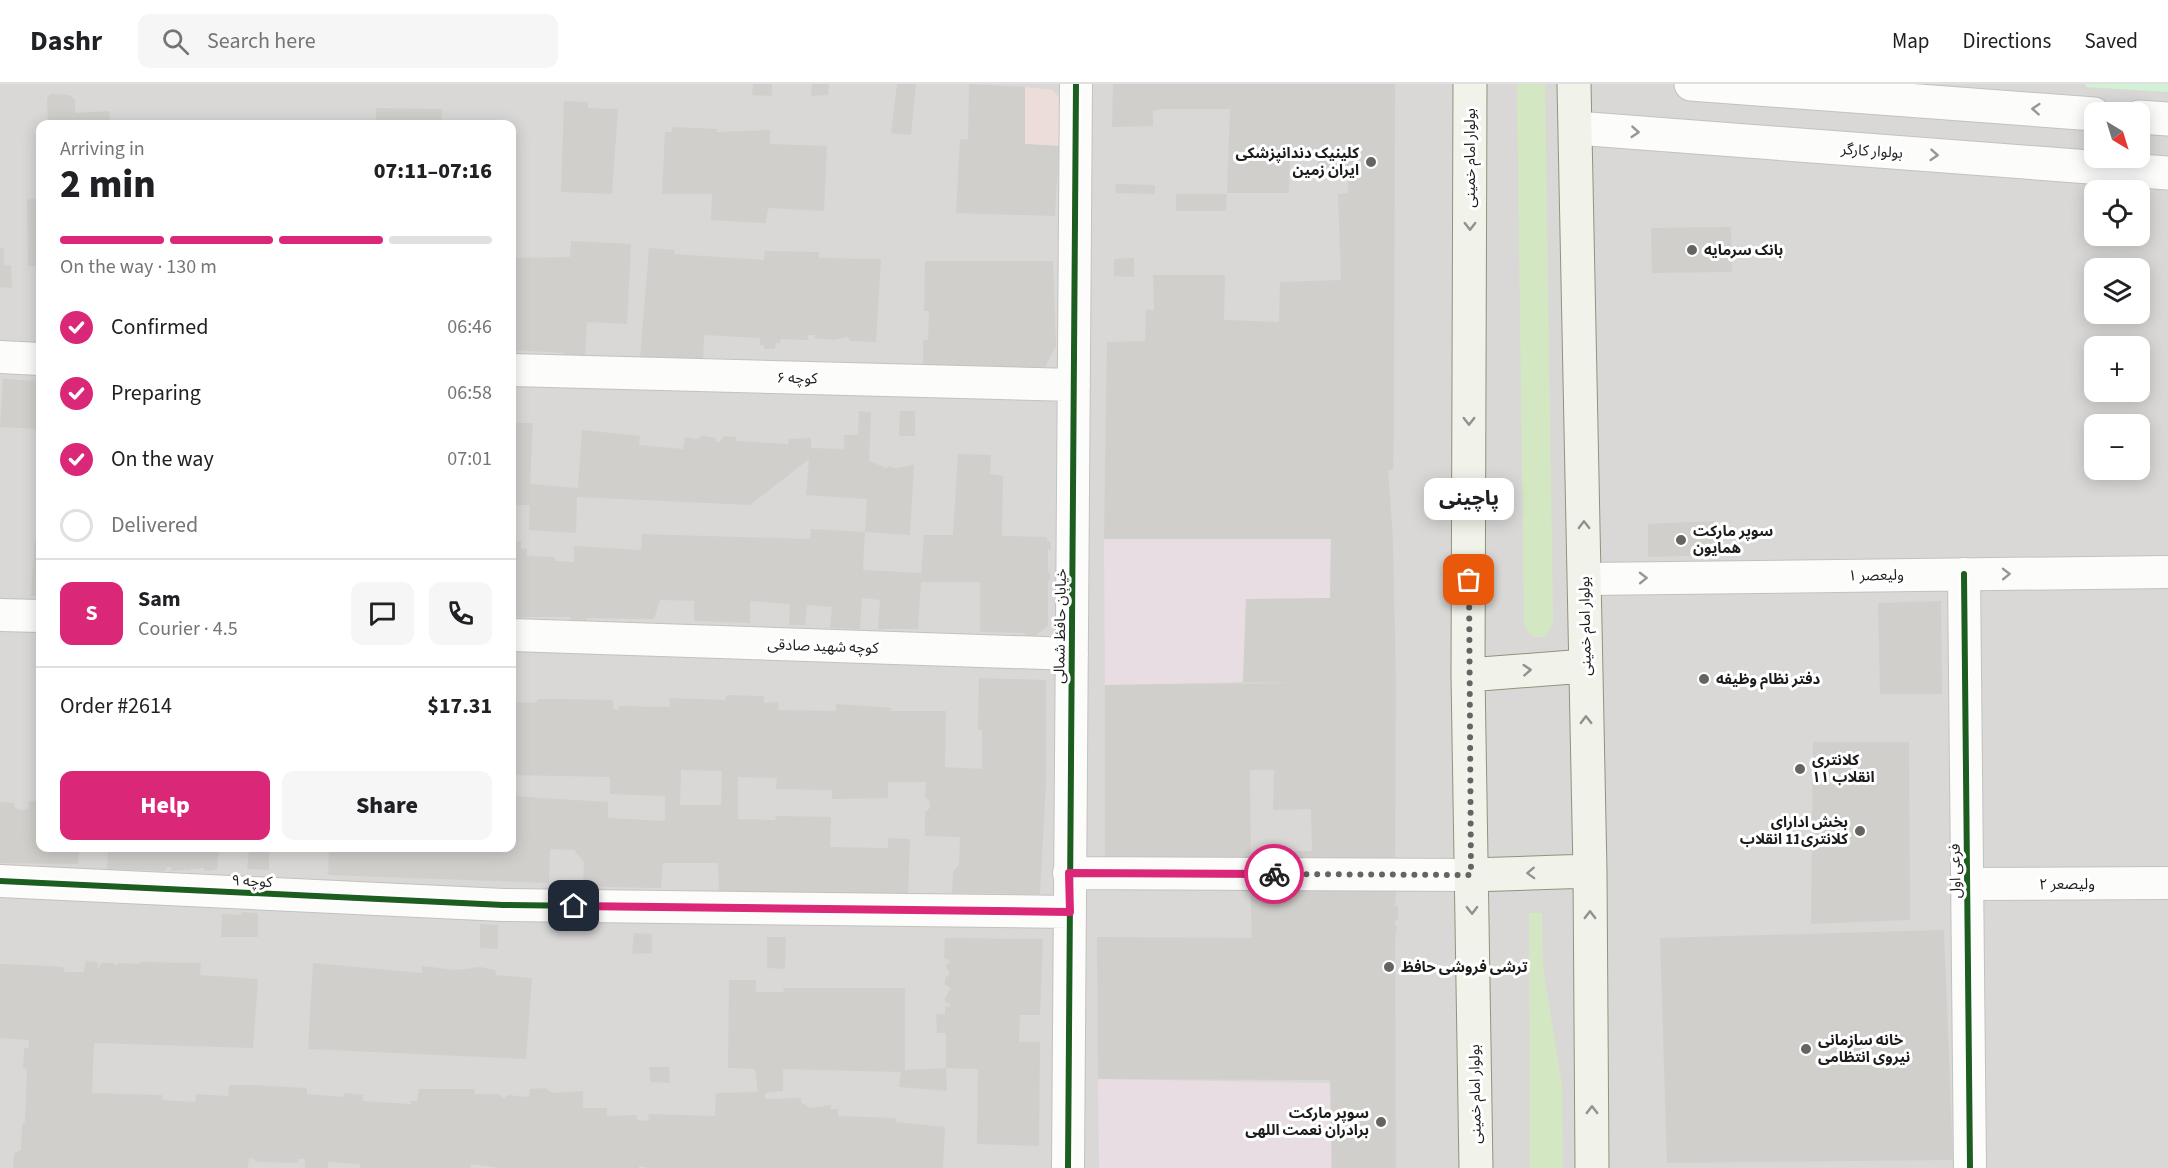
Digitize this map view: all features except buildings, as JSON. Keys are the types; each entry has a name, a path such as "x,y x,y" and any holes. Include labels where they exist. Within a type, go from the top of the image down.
{"main road":[{"name":"بولوار امام خمینی","path":"1470,84 1468,675 1476,1168"},
{"name":"بولوار امام خمینی","path":"1574,84 1590,871 1592,1168"},
{"path":"1468,675 1585,666"},
{"path":"1471,875 1590,871"}],"street":[{"name":"خیابان حافظ شمالی","path":"1068,1168 1076,84"},
{"path":"1691,84 2084,113"},
{"path":"2150,118 2168,119"},
{"name":"بولوار کارگر","path":"1576,128 2168,173"},
{"path":"0,357 36,359"},
{"name":"کوچه ۶","path":"516,370 1074,385"},
{"name":"ولیعصر ۱","path":"1584,579 2168,572"},
{"name":"فرعی اول","path":"1964,574 1970,1168"},
{"path":"0,615 36,616"},
{"name":"کوچه شهید صادقی","path":"516,635 1072,654"},
{"path":"1069,873 1471,875"},
{"name":"کوچه ۹","path":"0,881 503,906 1070,912"},
{"name":"ولیصعر ۲","path":"1967,884 2168,883"}],"shaded area":[{"path":"0,84 2168,84 2168,1168 0,1168"},
{"path":"1025,87 1053,90 1060,99 1059,146 1025,144"},
{"path":"1104,539 1331,539 1330,598 1246,599 1243,682 1105,685"},
{"path":"1098,1079 1331,1083 1331,1168 1099,1168"}],"green space":[{"path":"1517,84 1545,84 1553,623 1546,636 1538,637 1532,636 1524,624"},
{"path":"2085,84 2168,84 2168,92 2086,87"},
{"path":"1529,913 1542,913 1543,967 1562,1086 1563,1168 1530,1168"}],"cycle path":[{"path":"1068,1168 1076,84"},
{"path":"1964,574 1970,1168"},
{"path":"0,881 503,905 1070,912"}],"way so far":[{"path":"1274,874 1471,875 1469,580"}],"place":[{"name":"کلینیک دندانپزشکی ایران زمین","path":"1371,162"},
{"name":"بانک سرمایه","path":"1692,250"},
{"name":"سوپر مارکت همایون","path":"1681,540"},
{"name":"پاچینی","path":"1469,580"},
{"name":"دفتر نظام وظیفه","path":"1704,679"},
{"name":"کلانتری ۱۱ انقلاب","path":"1800,769"},
{"name":"بخش ادارای کلانتری11 انقلاب","path":"1860,831"},
{"name":"ترشی فروشی حافظ","path":"1389,967"},
{"name":"خانه سازمانی نیروی انتظامی","path":"1806,1049"},
{"name":"سوپر مارکت برادران نعمت اللهی","path":"1381,1122"}],"route":[{"path":"574,906 1070,912 1069,873 1274,874"}]}
